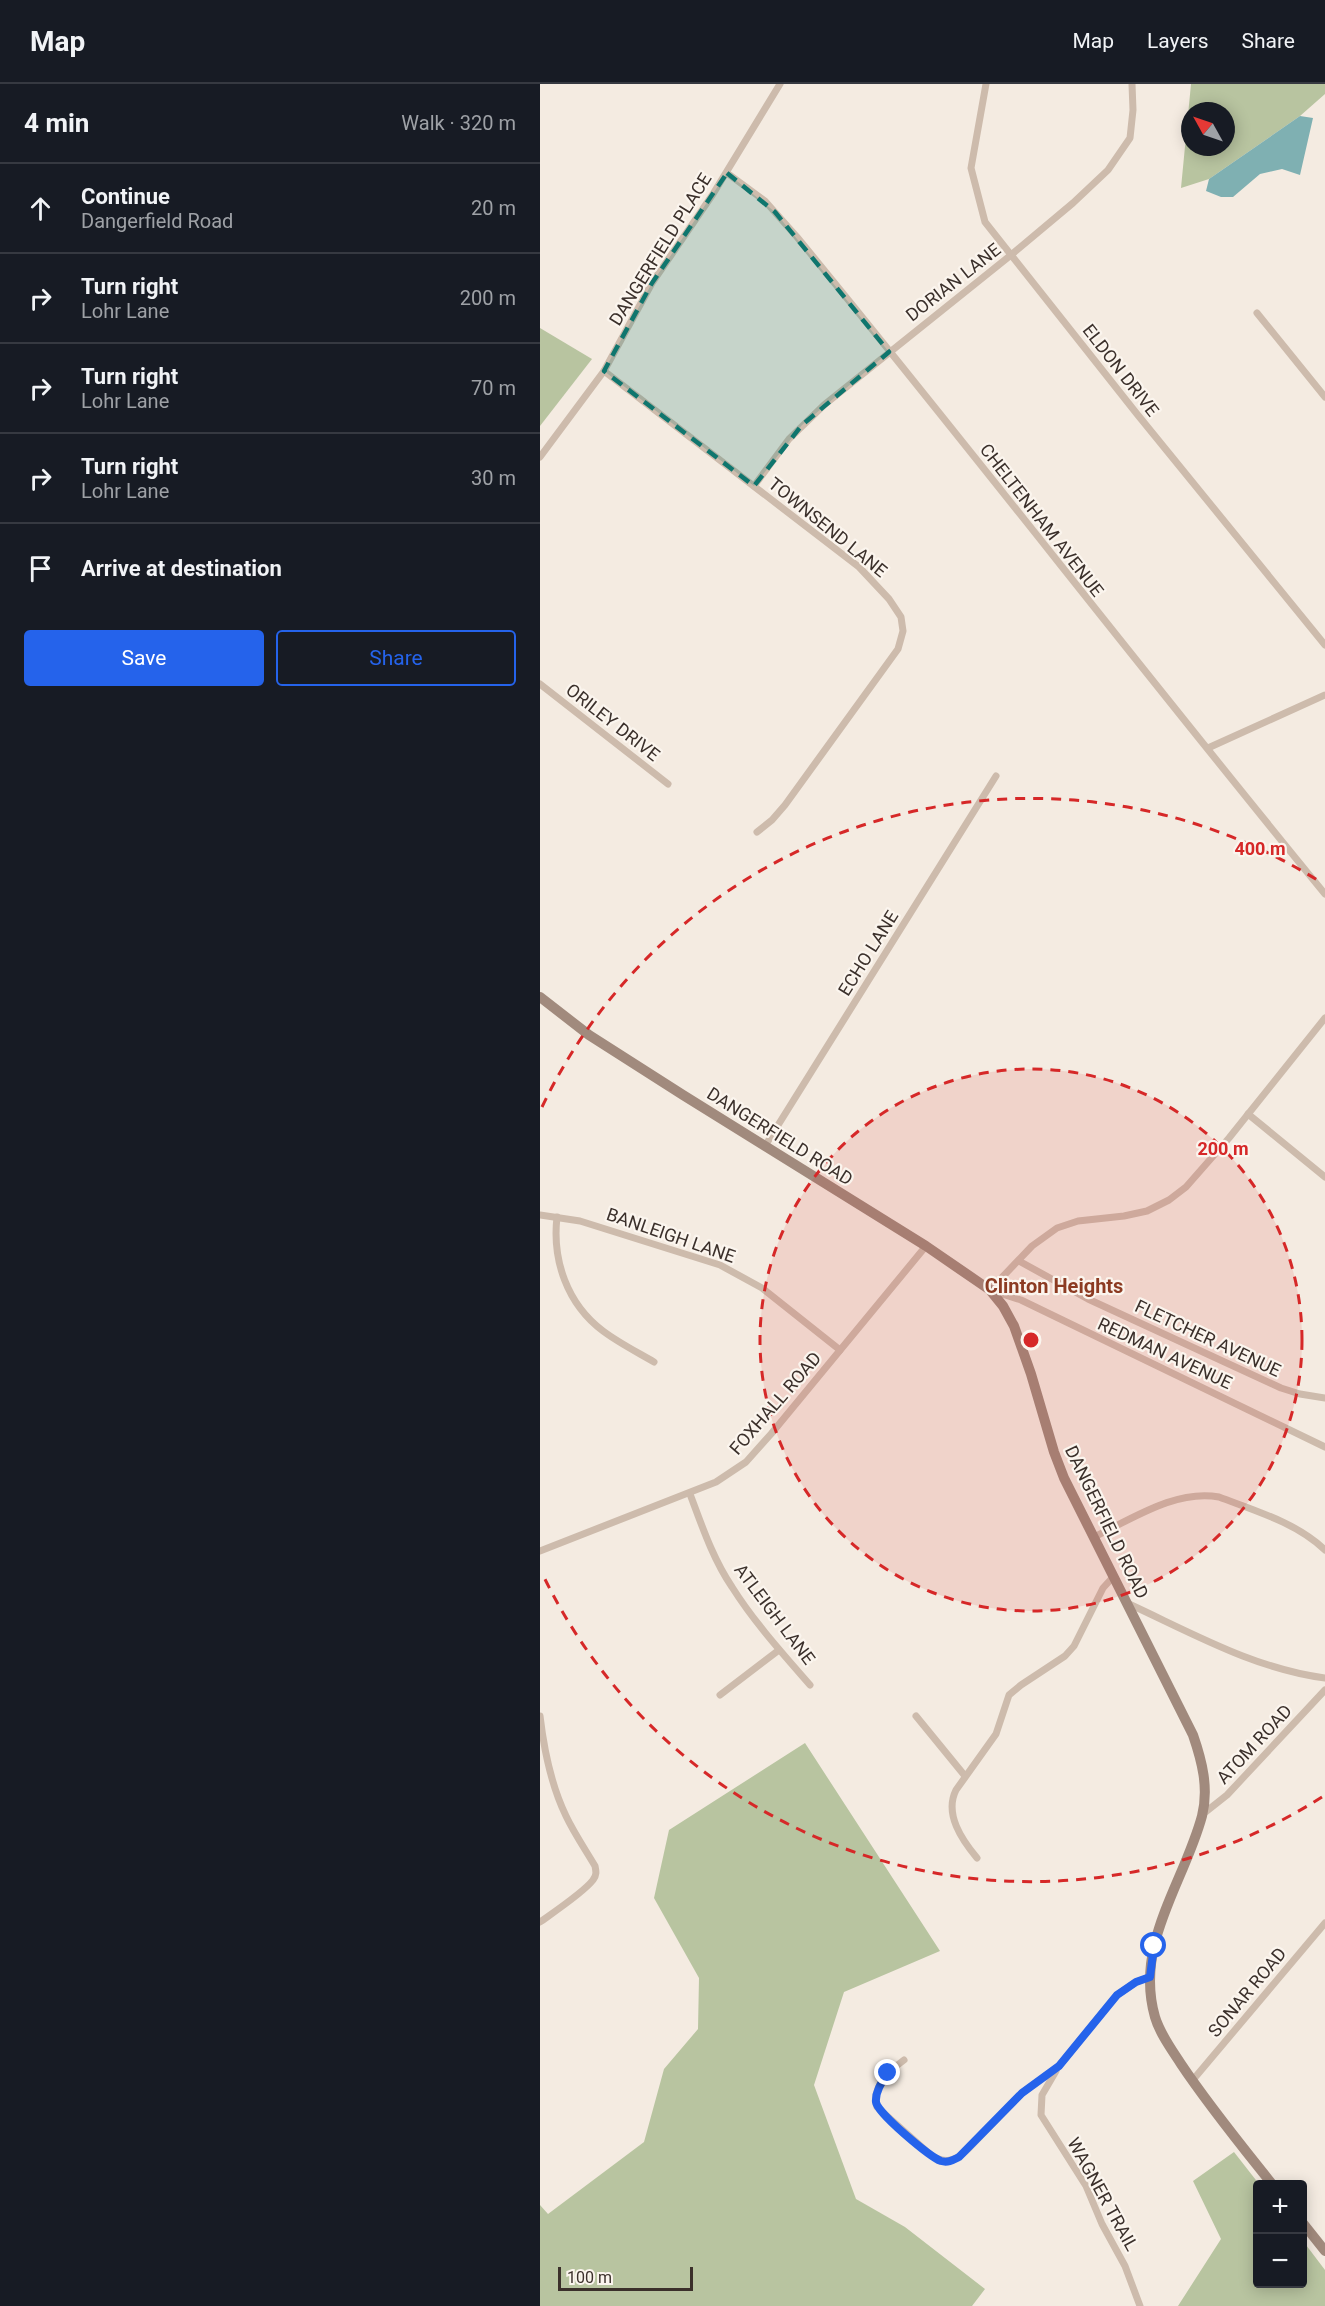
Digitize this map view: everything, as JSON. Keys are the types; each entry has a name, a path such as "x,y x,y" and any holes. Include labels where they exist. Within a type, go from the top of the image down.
{"street":[{"name":"DANGERFIELD PLACE","path":"540,457 604,371 652,283 727,173 780,84"},
{"name":"ELDON DRIVE","path":"986,84 971,168 985,222 1137,414 1325,645"},
{"name":"DORIAN LANE","path":"754,486 802,425 1011,255 1108,170 1130,138 1133,110 1132,84"},
{"name":"CHELTENHAM AVENUE","path":"727,173 756,193 775,212 1115,637 1208,747 1325,894"},
{"path":"1257,314 1325,397"},
{"name":"TOWNSEND LANE","path":"604,371 859,567 894,605 901,617 903,631 898,649 785,805 757,832"},
{"name":"ORILEY DRIVE","path":"540,684 668,784"},
{"path":"1208,747 1325,695"},
{"name":"ECHO LANE","path":"765,1146 996,776"},
{"name":"DANGERFIELD ROAD","path":"540,997 589,1035 926,1246 990,1290 1003,1306 1014,1326 1058,1461 1199,1751 1205,1782 1202,1815 1154,1946 1150,1977 1152,2002 1159,2028 1192,2081 1269,2180"},
{"path":"990,1290 1041,1238 1066,1223 1147,1211 1169,1200 1195,1178 1325,1018"},
{"path":"1248,1114 1325,1177"},
{"name":"BANLEIGH LANE","path":"540,1215 580,1221 720,1265 762,1288 840,1350"},
{"path":"557,1217 557,1255 570,1292 580,1308 602,1330 654,1362"},
{"name":"FOXHALL ROAD","path":"540,1551 690,1494 716,1482 746,1462 926,1246"},
{"name":"FLETCHER AVENUE","path":"1019,1262 1108,1309 1281,1388 1325,1398"},
{"name":"REDMAN AVENUE","path":"990,1290 1021,1300 1325,1447"},
{"name":"ATLEIGH LANE","path":"690,1494 708,1543 731,1587 779,1650 810,1685"},
{"path":"1094,1537 1168,1502 1196,1495 1209,1495 1219,1497 1308,1534 1325,1550"},
{"path":"977,1858 957,1828 951,1808 952,1796 996,1734 1009,1695 1020,1685 1065,1656 1074,1646 1103,1588 1114,1576"},
{"path":"1129,1604 1227,1650 1325,1678"},
{"path":"720,1695 779,1650"},
{"name":"ATOM ROAD","path":"1202,1815 1227,1796 1325,1690"},
{"path":"540,1716 545,1752 559,1799 566,1817 595,1866 596,1875 586,1887 540,1922"},
{"path":"916,1716 965,1776"},
{"name":"SONAR ROAD","path":"1192,2081 1325,1923"},
{"path":"904,2060 883,2079 877,2094 877,2108 927,2152 945,2162 959,2157 1022,2093 1059,2066 1117,1995 1136,1982 1150,1977"},
{"name":"WAGNER TRAIL","path":"1059,2066 1045,2089 1041,2101 1041,2115 1086,2186 1101,2224 1125,2266 1140,2306"},
{"path":"1307,2228 1325,2251"}],"highlighted area":[{"path":"727,173 775,212 889,352 802,425 754,486 604,371 652,283"}],"green space":[{"path":"1191,84 1325,84 1325,94 1300,116 1209,179 1181,188 1184,156 1235,156 1235,102 1189,102"},
{"path":"540,328 592,359 540,426"},
{"path":"805,1743 940,1951 844,1992 814,2085 856,2199 905,2227 985,2289 972,2306 540,2306 540,2205 548,2214 644,2142 664,2069 698,2029 699,1978 654,1898 669,1830"},
{"path":"1234,2152 1256,2180 1253,2180 1253,2288 1307,2288 1307,2246 1325,2270 1325,2306 1178,2306 1221,2239 1193,2181"}],"water":[{"path":"1300,116 1313,118 1300,175 1282,169 1260,174 1233,197 1221,197 1206,191 1209,179"}],"district":[{"name":"Clinton Heights","path":"1054,1286"}],"route":[{"path":"888,2073 879,2087 877,2108 932,2156 941,2161 951,2161 959,2157 1022,2093 1059,2066 1117,1995 1136,1982 1150,1977 1154,1946"}]}
